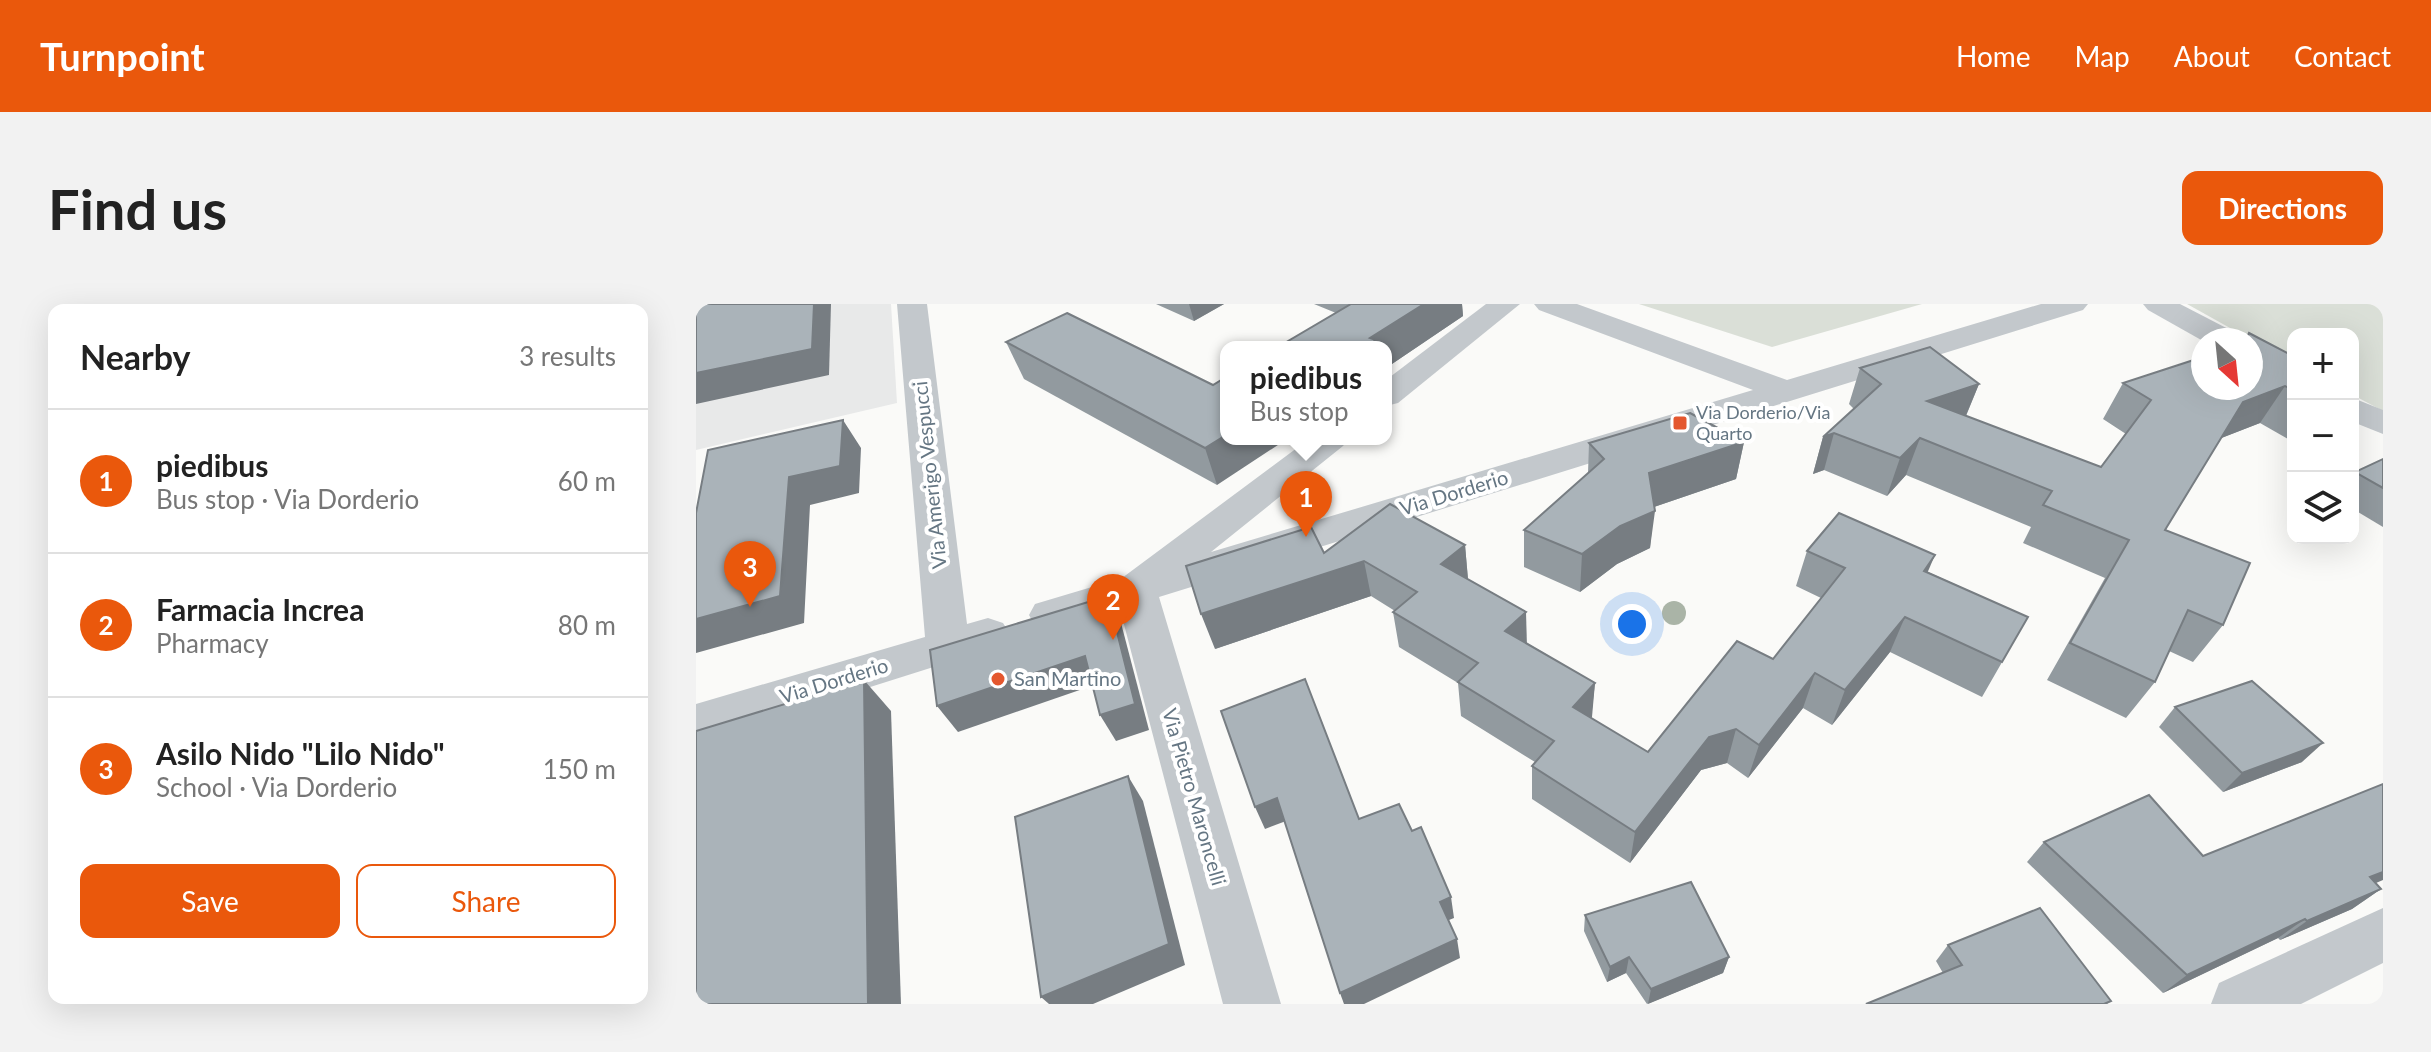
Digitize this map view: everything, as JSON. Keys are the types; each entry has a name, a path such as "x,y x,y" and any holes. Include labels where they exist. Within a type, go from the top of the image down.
{"street":[{"name":"Via Amerigo Vespucci","path":"912,304 948,647"},
{"path":"1392,391 1505,304"},
{"path":"1549,304 1786,391"},
{"name":"Via Dorderio","path":"696,723 2073,304"},
{"path":"2158,304 2203,328"},
{"path":"2359,411 2383,424"},
{"path":"1136,589 1323,445"},
{"name":"Via Pietro Maroncelli","path":"1136,589 1252,1004"},
{"path":"2240,1004 2383,934"}],"shaded area":[{"path":"696,304 891,304 897,403 696,450"},
{"path":"1639,304 1922,304 1772,347"},
{"path":"2187,304 2383,304 2383,411 2359,398 2359,328 2287,328 2287,360 2263,346 2263,328 2230,328"}],"building":[{"path":"696,304 814,304 812,349 696,373"},
{"path":"1351,304 1424,304 1370,338 1374,341 1288,341"},
{"path":"1067,313 1213,385 1220,381 1220,439 1205,448 1006,342"},
{"path":"2263,340 2287,353 2285,386 2263,394"},
{"path":"1930,347 1979,384 1927,401 2101,467 2151,400 2123,383 2191,361 2191,400 2248,400 2243,402 2165,530 2250,563 2223,625 2188,610 2155,682 2070,643 2129,540 2043,505 2052,491 1920,438 1900,458 1834,433 1823,437 1881,384 1860,368"},
{"path":"1690,413 1744,442 1649,473 1655,511 1620,526 1582,554 1524,530 1604,459 1589,443"},
{"path":"843,420 840,466 789,477 780,596 696,619 696,513 708,450"},
{"path":"2383,459 2383,488 2359,474 2359,470"},
{"path":"1390,504 1465,545 1441,564 1526,612 1505,631 1595,683 1573,707 1648,752 1737,641 1773,659 1845,568 1807,551 1839,513 1935,555 1924,571 2028,617 2002,662 1905,617 1845,690 1815,673 1759,745 1736,729 1709,737 1635,832 1532,766 1554,741 1458,682 1478,663 1393,612 1417,592 1364,561 1201,614 1186,566 1311,527 1324,553"},
{"path":"1108,596 1135,704 1100,715 1085,656 937,706 930,650"},
{"path":"1305,679 1359,819 1399,804 1412,831 1421,827 1451,897 1440,902 1457,939 1340,993 1277,798 1255,807 1221,711"},
{"path":"864,680 868,1004 696,1004 696,731"},
{"path":"2252,681 2323,743 2242,773 2175,707"},
{"path":"1128,776 1169,944 1041,997 1015,817"},
{"path":"2383,784 2383,872 2370,877 2381,889 2307,921 2305,919 2187,975 2044,842 2149,795 2203,856"},
{"path":"1691,882 1729,957 1651,989 1629,957 1610,967 1585,915"},
{"path":"2040,908 2111,1001 2104,1004 1866,1004 1962,965 1948,945"}],"place":[{"name":"Via Dorderio/Via Quarto","path":"1680,423"},
{"name":"piedibus","path":"1306,537"},
{"name":"Asilo Nido \"Lilo Nido\"","path":"750,607"},
{"name":"Farmacia Increa","path":"1113,640"},
{"name":"San Martino","path":"998,679"}]}
